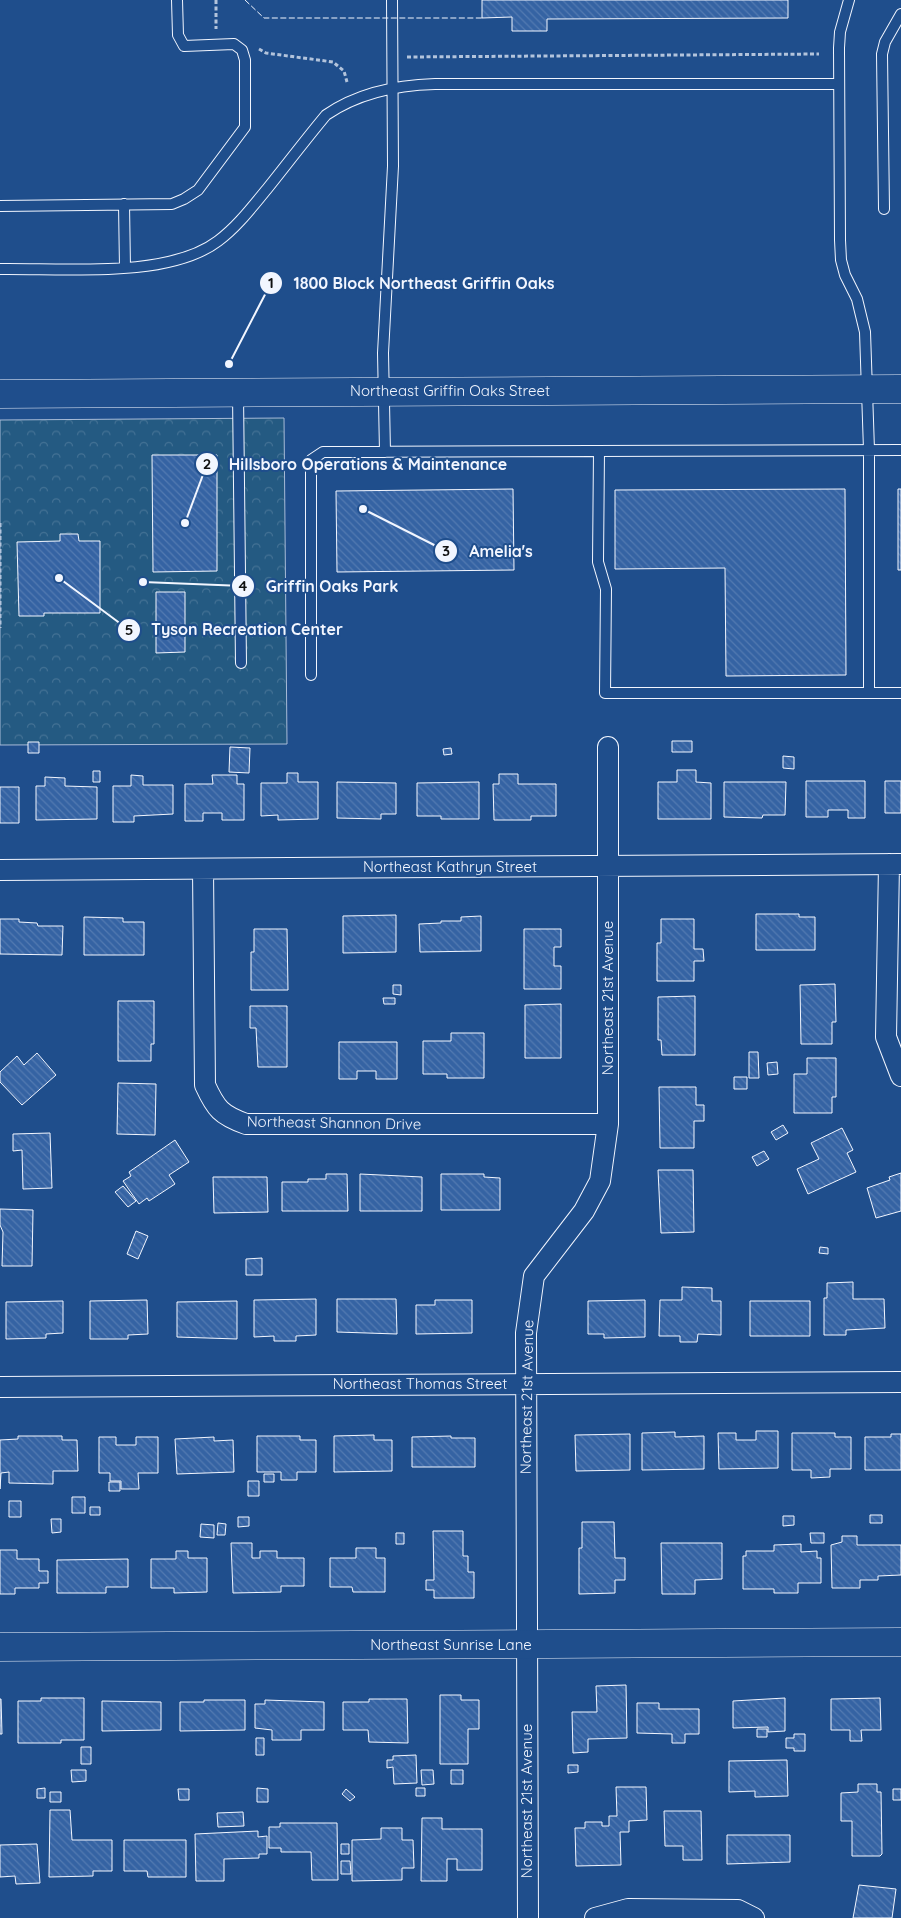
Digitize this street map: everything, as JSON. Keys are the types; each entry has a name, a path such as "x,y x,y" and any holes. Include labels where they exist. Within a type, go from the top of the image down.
{"street":[{"name":"Northeast Griffin Oaks Street","path":"0,394 901,389"},
{"name":"Northeast 21st Avenue","path":"528,1918 526,1333 534,1276 584,1211 600,1181 608,1124 608,747"},
{"name":"Northeast Kathryn Street","path":"0,870 895,864"},
{"path":"895,864 886,1037 901,1076"},
{"name":"Northeast Shannon Drive","path":"203,869 205,1085 216,1109 230,1118 246,1124 608,1124"},
{"name":"Northeast Thomas Street","path":"0,1387 901,1382"},
{"name":"Northeast Sunrise Lane","path":"0,1647 901,1642"},
{"path":"595,1918 628,1909 738,1910 754,1918"}],"lane":[{"path":"0,206 172,204 198,190 245,127 246,60 242,50 234,44 184,46 178,35 177,0"},
{"path":"385,452 383,353 393,166 392,0"},
{"path":"849,0 840,32 841,260 845,275 857,299 866,332 869,693"},
{"path":"884,209 882,54 885,42 901,14"},
{"path":"0,269 125,268 156,266 183,260 219,241 246,214 326,115 343,103 392,88 435,84 839,84"},
{"path":"124,204 125,268"},
{"path":"238,392 241,663"},
{"path":"311,675 310,460 323,452 901,450"},
{"path":"599,451 598,562 606,589 605,693 901,693"}],"path":[{"path":"216,0 216,32"},
{"path":"255,44 260,51 266,53 333,62 344,71 347,82"},
{"path":"392,57 819,54"},
{"path":"0,523 0,628"}],"green space":[{"path":"284,418 287,744 0,745 0,420"}],"building":[{"path":"482,0 788,0 788,18 547,19 547,31 512,31 512,17 482,18"},
{"path":"152,455 217,455 217,571 153,572"},
{"path":"513,489 514,570 337,572 336,491"},
{"path":"845,489 846,675 726,676 725,568 615,569 615,490"},
{"path":"898,489 901,489 901,570 898,570"},
{"path":"60,534 78,534 79,541 100,541 100,613 44,613 44,616 19,616 17,542 60,541"},
{"path":"156,592 185,592 185,652 156,653"},
{"path":"672,741 692,741 692,752 672,752"},
{"path":"28,742 39,742 39,753 28,753"},
{"path":"230,747 250,748 249,773 229,772"},
{"path":"451,748 452,754 444,755 443,749"},
{"path":"783,756 794,757 794,769 783,768"},
{"path":"677,770 696,770 696,782 711,783 711,819 658,819 658,782 677,782"},
{"path":"93,771 100,771 100,782 93,782"},
{"path":"287,773 298,773 298,782 318,782 318,819 278,820 278,815 261,816 261,783 287,783"},
{"path":"499,774 518,774 518,784 556,784 556,816 531,816 531,820 494,820 493,784 499,784"},
{"path":"131,775 143,776 143,785 173,785 173,814 134,816 134,822 113,822 113,786 131,786"},
{"path":"212,775 237,775 237,784 244,784 244,820 222,820 222,813 203,813 203,821 185,821 185,784 213,784"},
{"path":"45,777 65,778 65,786 97,787 97,819 36,820 36,786 45,786"},
{"path":"806,781 865,781 865,818 848,818 848,810 828,810 828,817 806,817"},
{"path":"885,781 901,781 901,813 885,813"},
{"path":"337,782 396,783 396,814 381,814 381,819 337,818"},
{"path":"479,782 479,819 441,819 441,816 417,816 417,783"},
{"path":"724,782 786,782 785,815 763,815 762,818 724,817"},
{"path":"0,787 19,787 19,823 0,823"},
{"path":"756,914 799,914 799,917 815,917 815,950 756,950"},
{"path":"396,915 396,952 343,953 343,916"},
{"path":"481,916 481,951 420,952 419,924 461,921 461,917"},
{"path":"84,917 123,918 123,922 144,922 144,955 84,955"},
{"path":"0,919 19,919 19,922 37,923 38,926 63,926 62,955 0,954"},
{"path":"661,919 694,919 694,949 703,949 704,961 694,961 694,981 657,981 657,943 661,943"},
{"path":"254,929 287,929 288,990 251,990 251,952 254,952"},
{"path":"524,929 561,929 561,947 554,947 554,966 561,966 561,989 524,989"},
{"path":"835,984 836,1022 832,1022 832,1044 801,1044 800,985"},
{"path":"393,985 401,985 401,995 393,994"},
{"path":"695,996 695,1055 662,1055 661,1040 658,1040 658,997"},
{"path":"383,998 395,998 395,1004 384,1004"},
{"path":"118,1001 154,1001 154,1044 151,1044 151,1061 118,1061"},
{"path":"561,1004 561,1058 525,1058 525,1005"},
{"path":"250,1006 287,1006 287,1067 258,1067 256,1028 250,1028"},
{"path":"451,1033 484,1033 484,1078 447,1078 447,1074 423,1074 423,1041 451,1041"},
{"path":"339,1042 397,1042 397,1079 376,1079 376,1071 357,1071 357,1079 339,1079"},
{"path":"749,1052 758,1052 759,1078 749,1078"},
{"path":"37,1053 56,1075 22,1105 0,1082 0,1072 17,1056 24,1065"},
{"path":"807,1058 836,1058 836,1097 832,1097 832,1113 794,1113 794,1074 807,1074"},
{"path":"777,1062 778,1074 768,1075 767,1063"},
{"path":"734,1077 747,1077 747,1089 734,1089"},
{"path":"118,1083 156,1084 155,1135 117,1134"},
{"path":"659,1087 696,1087 696,1105 704,1105 704,1121 694,1121 694,1148 660,1148"},
{"path":"783,1125 788,1133 776,1140 771,1132"},
{"path":"842,1128 853,1150 847,1153 856,1172 808,1194 797,1169 819,1159 811,1143"},
{"path":"50,1133 52,1188 23,1189 22,1150 13,1151 13,1134"},
{"path":"175,1140 189,1162 169,1175 175,1184 149,1201 147,1198 139,1204 123,1181 131,1176 129,1172"},
{"path":"764,1151 769,1159 757,1166 752,1157"},
{"path":"658,1170 693,1170 694,1232 661,1233"},
{"path":"901,1173 901,1211 876,1218 867,1188 890,1180 889,1177"},
{"path":"326,1174 347,1174 348,1211 282,1211 282,1182 308,1182 308,1179 326,1179"},
{"path":"360,1174 422,1177 422,1211 360,1211"},
{"path":"441,1174 484,1174 484,1177 500,1178 500,1210 441,1210"},
{"path":"213,1177 267,1177 268,1212 214,1213"},
{"path":"123,1186 136,1201 128,1207 115,1192"},
{"path":"0,1209 33,1210 32,1266 2,1266 3,1232 0,1225"},
{"path":"136,1231 148,1236 138,1259 127,1254"},
{"path":"820,1247 828,1248 828,1254 819,1253"},
{"path":"262,1258 262,1275 246,1275 246,1259"},
{"path":"853,1282 853,1299 884,1299 885,1328 846,1330 846,1335 824,1335 824,1298 827,1298 827,1283"},
{"path":"682,1287 712,1288 712,1301 721,1301 721,1335 698,1334 697,1342 680,1342 680,1336 659,1336 660,1300 682,1300"},
{"path":"316,1299 316,1335 296,1336 296,1341 274,1341 274,1336 254,1337 254,1300"},
{"path":"337,1299 396,1299 397,1334 337,1332"},
{"path":"147,1300 148,1334 128,1335 128,1339 90,1339 90,1301"},
{"path":"435,1300 472,1300 472,1333 416,1334 416,1305 435,1305"},
{"path":"645,1300 645,1337 604,1338 604,1334 588,1334 588,1301"},
{"path":"63,1301 63,1333 46,1334 46,1338 6,1339 6,1302"},
{"path":"237,1301 237,1339 177,1337 177,1302"},
{"path":"750,1301 810,1301 810,1336 750,1336"},
{"path":"756,1431 778,1431 778,1468 719,1469 718,1433 736,1433 736,1440 756,1440"},
{"path":"675,1432 675,1437 704,1436 704,1469 642,1470 642,1433"},
{"path":"792,1433 835,1433 835,1437 851,1437 851,1469 830,1469 830,1477 811,1478 811,1470 792,1470"},
{"path":"630,1434 630,1470 576,1471 575,1435"},
{"path":"891,1434 901,1434 901,1470 865,1470 865,1437 891,1437"},
{"path":"374,1435 374,1440 392,1440 392,1471 334,1472 334,1436"},
{"path":"18,1436 62,1436 62,1440 77,1440 78,1471 53,1471 53,1484 9,1483 9,1472 1,1473 0,1489 0,1440 18,1439"},
{"path":"257,1436 300,1436 300,1440 316,1440 316,1472 297,1472 297,1480 281,1480 281,1472 257,1472"},
{"path":"451,1436 451,1438 475,1438 475,1467 412,1467 412,1437"},
{"path":"99,1437 116,1437 116,1445 136,1445 136,1437 158,1437 158,1473 138,1473 139,1489 121,1489 121,1481 110,1481 110,1473 99,1473"},
{"path":"214,1437 214,1441 233,1440 234,1472 177,1474 175,1439"},
{"path":"264,1474 274,1474 274,1482 264,1482"},
{"path":"248,1481 259,1481 259,1496 248,1496"},
{"path":"109,1482 120,1482 120,1491 109,1491"},
{"path":"72,1497 85,1497 85,1513 72,1513"},
{"path":"9,1501 21,1501 21,1517 9,1517"},
{"path":"90,1507 100,1507 100,1515 90,1515"},
{"path":"870,1515 882,1515 882,1523 870,1523"},
{"path":"783,1516 794,1516 794,1525 783,1526"},
{"path":"238,1517 249,1517 249,1526 238,1527"},
{"path":"51,1519 61,1519 61,1532 52,1533"},
{"path":"582,1522 614,1522 615,1558 625,1558 625,1580 615,1580 615,1593 579,1594 579,1548 582,1548"},
{"path":"218,1523 226,1524 225,1535 217,1535"},
{"path":"201,1524 214,1525 214,1538 200,1537"},
{"path":"433,1531 463,1531 463,1556 468,1556 468,1572 474,1572 474,1598 434,1598 434,1590 426,1590 426,1580 434,1580"},
{"path":"396,1533 404,1533 404,1544 396,1544"},
{"path":"810,1533 824,1533 824,1543 811,1543"},
{"path":"842,1536 857,1536 857,1545 901,1545 901,1575 878,1576 878,1580 860,1580 860,1588 832,1588 831,1545 842,1542"},
{"path":"231,1543 252,1543 252,1558 260,1558 260,1551 277,1551 277,1558 304,1558 304,1586 281,1586 281,1592 233,1593"},
{"path":"661,1543 722,1543 722,1579 695,1580 695,1594 662,1594"},
{"path":"801,1544 801,1552 817,1551 817,1558 821,1558 821,1583 798,1583 798,1593 774,1593 774,1589 743,1589 743,1556 746,1556 746,1551 774,1551 774,1545"},
{"path":"356,1548 376,1548 376,1558 385,1558 385,1592 353,1592 352,1587 330,1587 330,1558 356,1558"},
{"path":"0,1550 17,1550 17,1559 39,1559 39,1571 48,1571 48,1583 39,1583 39,1588 15,1588 15,1594 0,1594"},
{"path":"176,1551 188,1551 188,1558 207,1558 207,1592 174,1593 174,1588 151,1588 151,1559 176,1559"},
{"path":"128,1559 128,1587 106,1587 106,1593 57,1593 57,1560"},
{"path":"626,1685 627,1738 588,1739 588,1752 573,1753 572,1712 597,1712 596,1686"},
{"path":"440,1695 461,1695 461,1700 479,1700 479,1729 468,1729 468,1764 440,1764"},
{"path":"41,1698 84,1698 84,1740 61,1740 61,1743 18,1743 18,1701 41,1701"},
{"path":"785,1698 785,1731 768,1732 768,1727 733,1728 733,1701"},
{"path":"880,1698 881,1730 861,1730 862,1741 850,1741 850,1730 831,1730 831,1699"},
{"path":"1,1699 2,1734 0,1734"},
{"path":"369,1699 407,1699 408,1743 369,1742 368,1730 343,1730 343,1702 369,1702"},
{"path":"204,1700 245,1700 245,1730 180,1731 180,1702 204,1702"},
{"path":"265,1700 324,1702 324,1730 301,1730 301,1740 272,1740 272,1730 255,1728 255,1704 265,1704"},
{"path":"102,1701 161,1702 161,1730 102,1731"},
{"path":"637,1703 659,1703 659,1709 699,1709 699,1734 685,1734 685,1743 672,1743 672,1734 637,1733"},
{"path":"757,1729 767,1729 767,1737 757,1737"},
{"path":"794,1734 805,1734 805,1751 794,1751 794,1748 786,1748 786,1738 794,1738"},
{"path":"256,1738 264,1738 264,1755 256,1755"},
{"path":"81,1747 91,1747 91,1764 81,1764"},
{"path":"416,1755 417,1783 394,1784 393,1767 387,1768 387,1760 393,1760 393,1756"},
{"path":"787,1760 788,1796 755,1797 755,1791 729,1792 729,1761"},
{"path":"568,1765 578,1765 578,1772 568,1773"},
{"path":"71,1770 86,1770 86,1781 72,1782"},
{"path":"421,1770 433,1770 434,1784 422,1785"},
{"path":"451,1770 463,1770 463,1784 451,1784"},
{"path":"858,1784 877,1784 877,1792 881,1792 882,1854 880,1856 852,1856 852,1821 841,1821 841,1793 858,1792"},
{"path":"616,1787 646,1787 647,1820 629,1821 629,1832 620,1832 621,1865 576,1866 575,1828 585,1828 585,1822 602,1822 602,1826 609,1826 609,1816 617,1816"},
{"path":"45,1788 45,1798 37,1798 37,1789"},
{"path":"257,1788 268,1789 268,1802 257,1802"},
{"path":"416,1788 425,1788 425,1796 416,1796"},
{"path":"178,1789 189,1789 189,1800 179,1800"},
{"path":"346,1789 355,1797 350,1801 342,1794"},
{"path":"893,1789 901,1789 901,1800 893,1800"},
{"path":"50,1792 61,1792 61,1802 50,1802"},
{"path":"50,1810 70,1810 72,1840 112,1840 112,1871 93,1871 93,1876 49,1877"},
{"path":"664,1811 701,1811 702,1860 683,1860 683,1846 665,1846"},
{"path":"243,1812 244,1826 218,1827 217,1813"},
{"path":"422,1818 442,1818 442,1829 482,1829 482,1870 457,1870 457,1859 447,1859 447,1881 421,1881"},
{"path":"280,1823 337,1823 338,1880 312,1880 311,1852 281,1852 281,1848 269,1848 269,1827 280,1827"},
{"path":"381,1828 402,1828 402,1840 413,1840 414,1868 402,1868 402,1880 352,1881 352,1840 381,1839"},
{"path":"258,1831 258,1837 267,1836 267,1854 259,1854 259,1858 224,1859 224,1881 196,1881 195,1834"},
{"path":"727,1835 790,1835 790,1862 727,1864"},
{"path":"124,1840 186,1840 186,1877 148,1877 147,1871 124,1871"},
{"path":"37,1844 40,1883 16,1884 15,1876 0,1877 0,1845"},
{"path":"341,1844 349,1844 349,1854 341,1854"},
{"path":"341,1861 350,1861 351,1874 341,1874"},
{"path":"859,1885 896,1889 892,1918 853,1918"}],"fence":[{"path":"245,0 264,18 482,18"}],"place":[{"name":"1800 Block Northeast Griffin Oaks","path":"229,364"},
{"name":"Amelia's","path":"363,509"},
{"name":"Hillsboro Operations & Maintenance","path":"185,523"},
{"name":"Tyson Recreation Center","path":"59,578"},
{"name":"Griffin Oaks Park","path":"143,582"}]}
